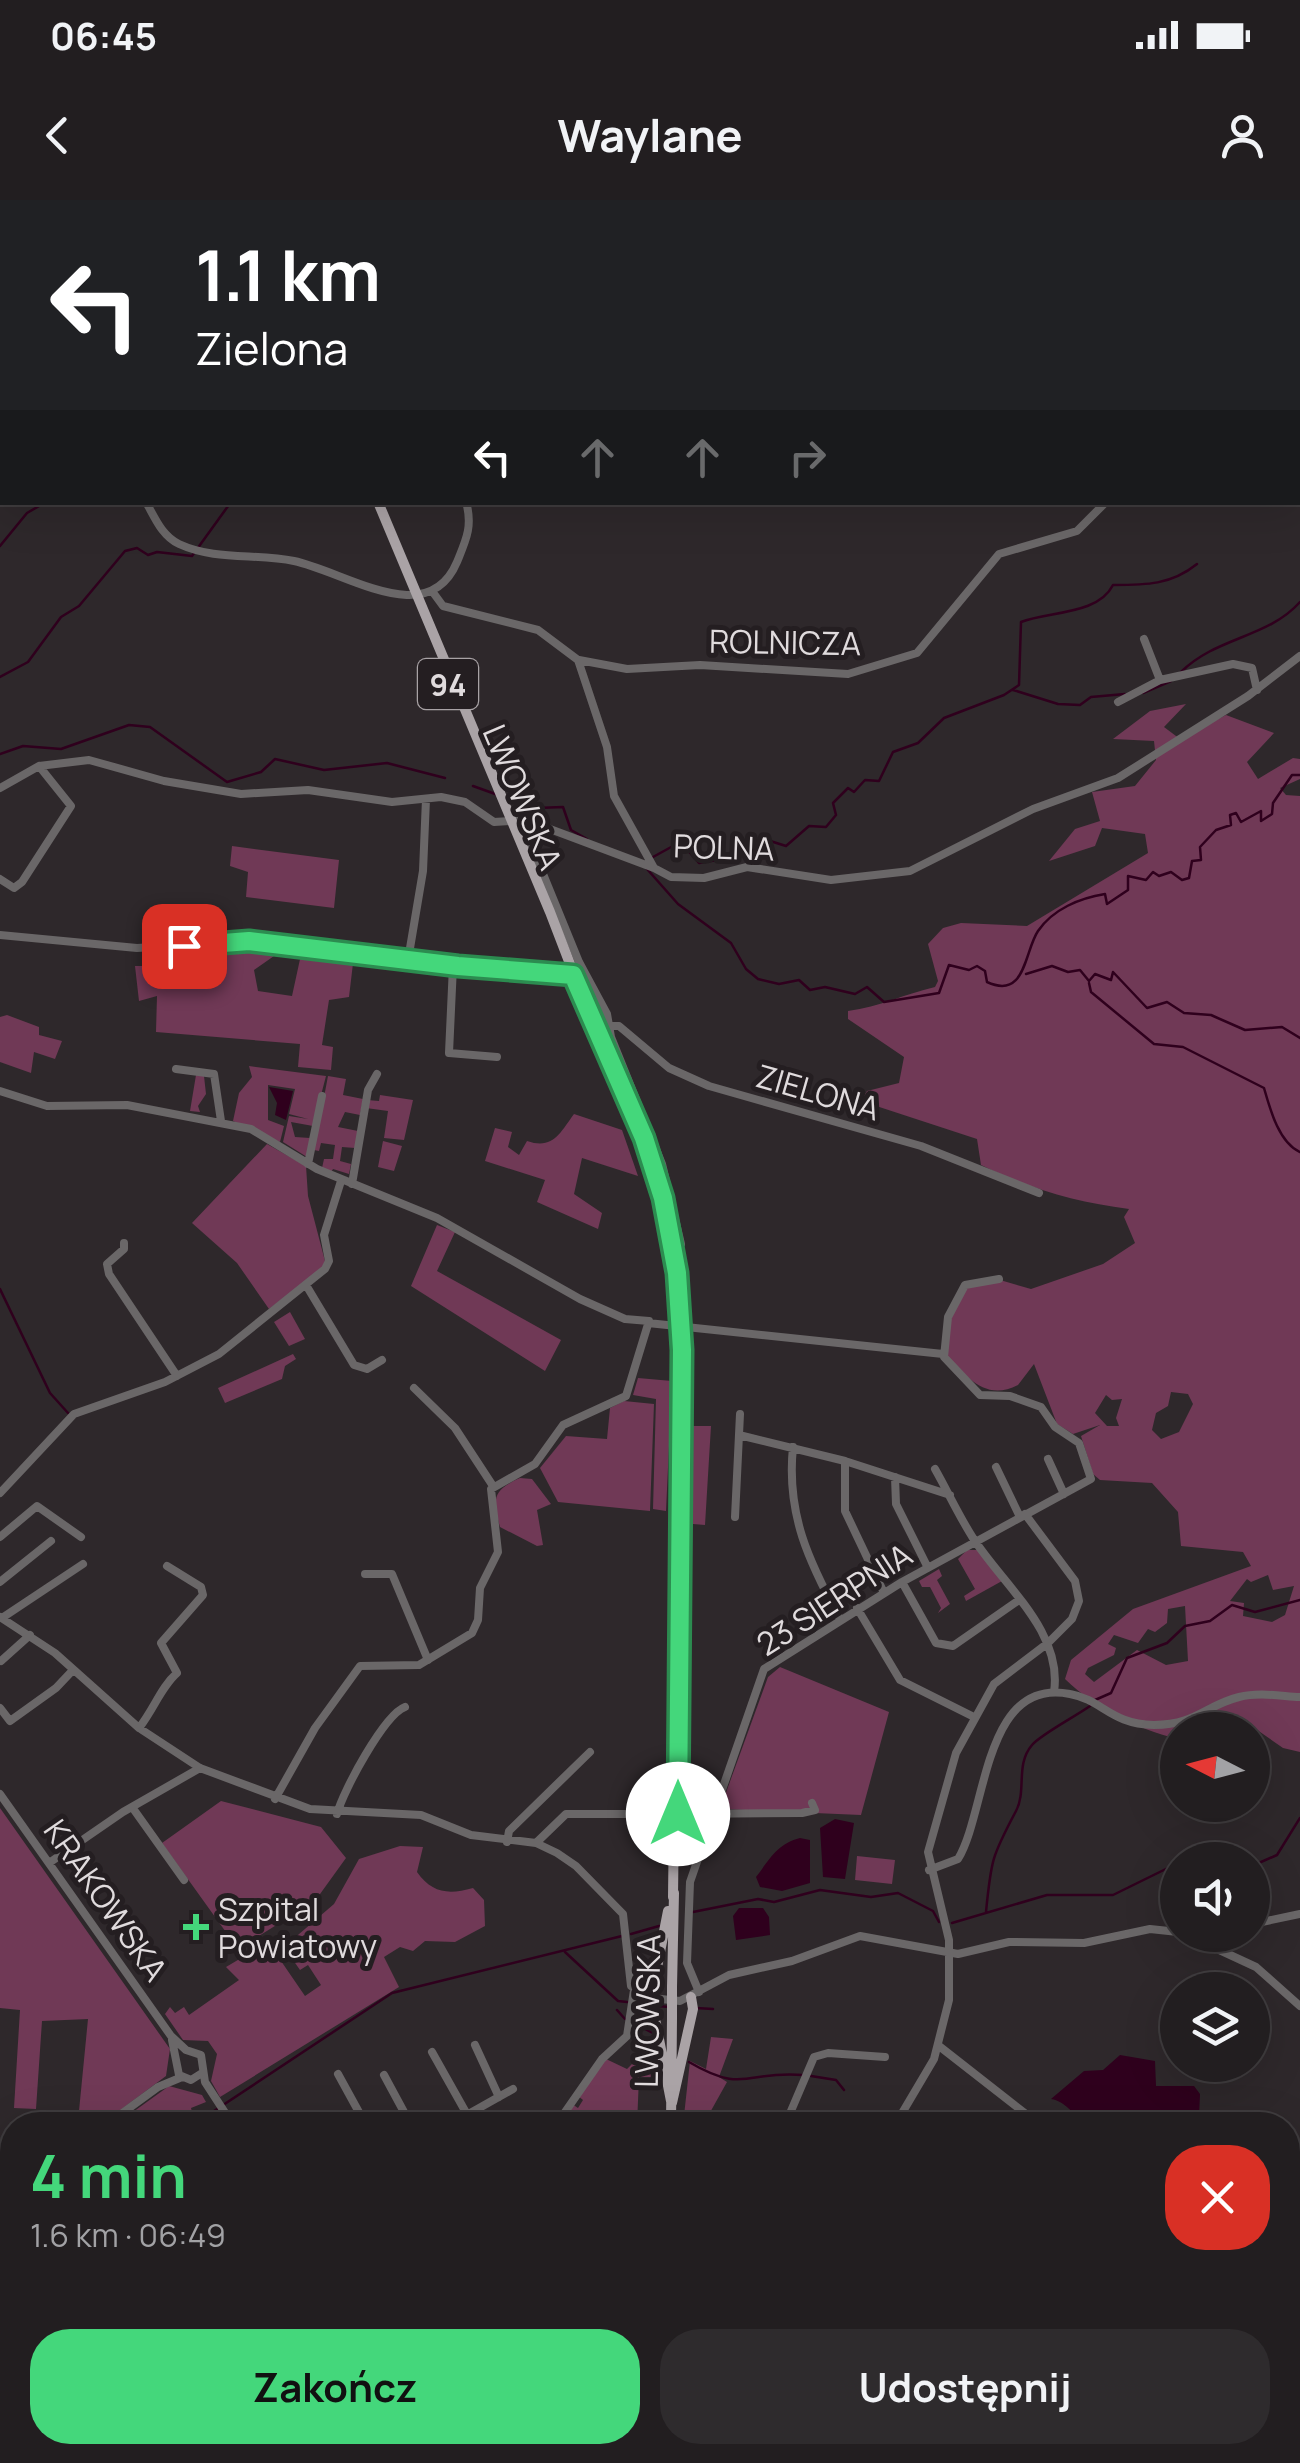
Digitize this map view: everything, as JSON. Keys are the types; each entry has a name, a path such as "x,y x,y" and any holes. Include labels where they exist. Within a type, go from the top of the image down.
{"main road":[{"name":"LWOWSKA","path":"376,505 654,1168 672,1246 679,1327 679,1416 671,2112"},
{"name":"LWOWSKA","path":"608,1056 658,1202 679,1327"},
{"name":"LWOWSKA","path":"674,1898 675,1814"},
{"path":"671,2103 651,1998 672,1878"},
{"path":"671,2103 692,2009 690,1997"}],"street":[{"path":"148,505 166,535 197,550 291,560 414,597 447,583 466,541 470,522 467,505"},
{"name":"ROLNICZA","path":"578,660 627,669 700,665 848,674 871,670 923,648 999,554 1077,531 1103,505"},
{"path":"432,592 443,606 538,630 578,660"},
{"path":"1144,639 1160,680"},
{"name":"POLNA","path":"578,660 607,746 612,790 649,863 671,877 704,878 747,867 831,880 910,871 1034,809 1118,778 1257,690 1300,656"},
{"path":"1118,702 1160,680 1241,664 1252,668 1257,690"},
{"path":"0,788 38,766 89,760 164,781 241,794 308,790 392,802 461,801 490,821 535,824 649,863"},
{"path":"0,879 14,888 22,882 71,806 38,766"},
{"path":"408,960 423,871 426,799"},
{"path":"535,824 530,839 535,854 610,1023 611,1038 662,1164 681,1244 672,1246"},
{"path":"0,935 144,948 249,941 453,966 573,975"},
{"path":"453,966 449,1052 497,1057"},
{"path":"595,1025 610,1023"},
{"name":"ZIELONA","path":"610,1023 669,1068 710,1086 921,1146 1039,1193"},
{"path":"176,1069 214,1074 221,1121"},
{"path":"352,1184 368,1090 377,1074"},
{"path":"0,1092 47,1106 128,1105 221,1121 266,1137 341,1180 420,1210 615,1316 679,1327 943,1354 948,1317 965,1285 999,1278"},
{"path":"308,1164 322,1096"},
{"path":"0,1493 74,1415 177,1376 228,1348 327,1266 324,1235 341,1180"},
{"path":"124,1243 124,1249 107,1264 108,1274 177,1376"},
{"path":"306,1285 354,1365 367,1368 382,1360"},
{"path":"274,1799 352,1674 374,1664 403,1668 465,1640 476,1624 480,1588 498,1552 488,1498 493,1486 535,1464 563,1425 626,1396 649,1322"},
{"name":"23 SIERPNIA","path":"690,1997 688,1891 760,1675 773,1661 857,1608 1091,1479 1078,1443 1055,1428 1041,1408 1010,1396 988,1398 959,1378 943,1354"},
{"path":"414,1388 455,1428 493,1486"},
{"path":"735,1518 740,1414"},
{"path":"739,1435 845,1461 950,1496"},
{"path":"793,1447 791,1500 797,1530 840,1620"},
{"path":"1048,1458 1064,1494"},
{"path":"845,1461 845,1511 884,1593"},
{"path":"904,2112 923,2083 939,2046 949,2000 950,1954 928,1870 929,1844 956,1752 972,1716 1000,1678 1072,1620 1078,1590 1023,1516 996,1467"},
{"path":"935,1469 975,1541 1048,1643 1056,1673 1054,1692"},
{"path":"895,1476 896,1504 928,1568"},
{"path":"0,1536 37,1506 81,1536"},
{"path":"0,1582 51,1541"},
{"path":"83,1564 1,1617 30,1635 139,1728 200,1768 274,1799 337,1814 421,1814 471,1835 507,1842 536,1842 576,1866 621,1912 634,1990 627,2036 602,2059 565,2112"},
{"path":"139,1728 162,1698 164,1686 177,1673 161,1643 203,1595 201,1587 167,1566"},
{"path":"364,1574 392,1574 428,1660"},
{"path":"902,1582 936,1642 944,1646 953,1646 1020,1600"},
{"path":"857,1608 900,1680 972,1716"},
{"path":"1,1661 30,1635"},
{"path":"0,1708 10,1722 56,1688 73,1670"},
{"path":"928,1870 949,1865 964,1850 983,1776 1012,1714 1022,1703 1054,1692 1073,1694 1123,1722 1161,1725 1193,1720 1243,1696 1300,1696"},
{"path":"337,1814 383,1728 394,1712 405,1707"},
{"path":"507,1842 509,1831 590,1752"},
{"path":"49,1862 200,1768"},
{"name":"KRAKOWSKA","path":"0,1794 170,2036 186,2050 202,2055 198,2076"},
{"path":"536,1842 566,1814 802,1813 815,1810 812,1804"},
{"path":"132,1807 184,1880"},
{"path":"700,1814 708,1825"},
{"path":"1270,1920 1300,1914"},
{"path":"634,1990 651,1998 690,1997 729,1975 795,1960 853,1936 878,1937 950,1954 1009,1942 1093,1942 1138,1930 1160,1931"},
{"path":"1224,1952 1256,1967 1300,2006"},
{"name":"KRAKOWSKA","path":"170,2036 177,2056"},
{"path":"475,2045 500,2097"},
{"path":"939,2046 1023,2112"},
{"path":"179,2073 177,2056 186,2050"},
{"path":"432,2052 465,2112"},
{"path":"792,2112 805,2075 820,2053 884,2056"},
{"path":"124,2112 179,2073 198,2076 223,2112"},
{"path":"338,2074 359,2112"},
{"path":"384,2075 404,2112"},
{"path":"472,2112 513,2089"}],"shaded area":[{"path":"1186,704 1164,727 1180,739 1226,715 1274,733 1247,762 1258,779 1293,758 1300,759 1300,779 1280,788 1286,795 1300,796 1300,1752 1283,1748 1270,1739 1270,1712 1160,1712 1160,1733 1103,1708 1065,1679 1071,1660 1133,1609 1251,1566 1243,1552 1181,1546 1178,1512 1152,1483 1100,1480 1093,1474 1081,1436 1100,1425 1073,1434 1057,1424 1034,1364 1018,1385 986,1389 946,1355 951,1318 966,1288 1000,1280 1031,1289 1103,1264 1135,1243 1124,1217 1129,1209 1090,1203 1017,1181 981,1165 977,1139 861,1101 867,1091 899,1083 904,1057 848,1019 848,1011 935,987 938,981 928,944 943,928 961,923 1027,926 1148,853 1145,834 1102,828 1095,846 1049,861 1075,829 1100,821 1092,792 1135,786 1156,760 1154,741 1113,739 1150,711","holes":["1171,1392 1188,1394 1193,1404 1179,1432 1161,1439 1152,1430 1156,1413 1168,1406","1106,1395 1112,1400 1122,1399 1116,1418 1119,1426 1107,1426 1095,1413","1268,1575 1273,1590 1294,1586 1285,1615 1272,1622 1243,1616 1244,1603 1230,1601 1247,1579 1251,1582","1185,1606 1188,1661 1166,1665 1137,1650 1094,1682 1085,1674 1088,1668 1114,1655 1116,1648 1108,1644 1114,1635 1138,1643 1148,1629 1155,1632 1167,1623 1168,1609"]},
{"path":"232,846 339,860 334,908 246,897 248,872 230,866"},
{"path":"242,942 273,945 274,956 254,970 258,991 292,996 302,950 354,955 349,997 329,1000 322,1045 333,1047 331,1070 298,1067 300,1044 156,1032 157,996 139,1001 135,966 167,966 167,950"},
{"path":"7,1015 39,1027 39,1035 62,1041 55,1059 34,1052 31,1073 0,1062 0,1017"},
{"path":"249,1066 326,1076 313,1126 291,1122 295,1137 310,1138 307,1157 283,1142 289,1116 308,1119 289,1114 295,1089 268,1085 268,1120 284,1126 280,1142 233,1121 239,1093 252,1077"},
{"path":"196,1075 204,1076 206,1094 198,1106 200,1112 190,1111"},
{"path":"328,1076 346,1079 343,1095 363,1099 360,1115 345,1112 338,1127 358,1131 355,1148 342,1147 340,1161 351,1164 349,1174 333,1169 330,1174 322,1168 324,1159 333,1159 335,1145 321,1143 319,1151 314,1150"},
{"path":"269,1087 293,1091 286,1120 275,1115 277,1103"},
{"path":"380,1095 413,1100 404,1140 384,1138 388,1111 366,1108 367,1100 379,1101"},
{"path":"574,1114 622,1130 638,1176 582,1158 574,1194 602,1213 598,1229 537,1202 545,1180 485,1161 495,1128 512,1132 508,1147 519,1155 527,1141 543,1143 555,1138"},
{"path":"383,1141 402,1146 394,1171 378,1167"},
{"path":"267,1144 306,1166 308,1196 325,1261 323,1268 269,1309 237,1263 192,1223"},
{"path":"437,1225 455,1232 437,1271 561,1340 545,1371 411,1286"},
{"path":"290,1312 305,1339 289,1346 274,1322"},
{"path":"293,1354 296,1359 285,1366 282,1379 225,1403 218,1388"},
{"path":"638,1378 672,1381 666,1511 653,1509 656,1399 633,1395"},
{"path":"624,1401 654,1404 650,1511 558,1502 540,1468 566,1436 607,1439 610,1408"},
{"path":"686,1426 711,1426 705,1525 681,1523"},
{"path":"520,1478 532,1479 551,1504 537,1510 543,1545 537,1546 500,1527 497,1496"},
{"path":"967,1550 979,1550 1002,1581 966,1601 964,1596 975,1589 958,1559"},
{"path":"939,1569 942,1576 937,1580 950,1604 938,1613 941,1608 930,1587 922,1587 919,1581"},
{"path":"780,1667 889,1712 861,1815 720,1809 768,1677"},
{"path":"221,1801 321,1827 346,1858 315,1901 238,1949 162,1843"},
{"path":"0,1808 170,2049 166,2076 118,2112 78,2112 88,2019 42,2021 36,2109 14,2108 20,2010 0,2008"},
{"path":"835,1819 854,1823 845,1879 823,1877 820,1828"},
{"path":"800,1838 810,1840 810,1883 782,1891 760,1887 756,1877 770,1859 780,1848"},
{"path":"400,1846 423,1847 417,1872 435,1888 448,1892 473,1888 484,1900 485,1926 455,1942 425,1941 413,1951 400,1947 384,1957 399,1987 220,2097 211,2081 217,2054 208,2041 183,2040 165,2014 170,2007 175,2013 184,2007 189,2015 239,1980 226,1967 268,1942 305,1996 321,1985 308,1965 300,1970 284,1947 334,1904 359,1859"},
{"path":"857,1856 895,1860 892,1884 855,1880"},
{"path":"739,1908 763,1908 769,1917 770,1935 736,1940 733,1916"},
{"path":"711,2037 733,2039 719,2077 727,2082 710,2112 684,2112 690,2061 706,2069"},
{"path":"1120,2055 1155,2061 1156,2086 1194,2086 1200,2094 1199,2112 1073,2112 1051,2099 1084,2071 1103,2070"},
{"path":"606,2059 627,2069 632,2064 651,2065 652,2077 639,2077 638,2112 567,2112 572,2104 578,2108 583,2100 578,2096"},
{"path":"169,2086 202,2095 206,2102 191,2108 192,2112 133,2112"}],"waterway":[{"path":"0,546 27,513 41,505"},
{"path":"0,677 28,662 61,617 79,606 125,551 137,548 148,555 157,552 192,556 229,505"},
{"path":"653,857 673,846 685,847 699,863 723,859 767,840 786,846 809,826 826,827 836,815 833,803 848,788 854,792 865,780 879,781 893,752 918,743 944,718 1004,695 1019,685 1021,622 1085,607 1106,595 1113,585 1168,580 1197,564"},
{"path":"1181,672 1210,651 1273,623 1300,602"},
{"path":"1143,693 1171,681"},
{"path":"1013,690 1058,704 1080,705 1091,697 1125,694"},
{"path":"0,754 23,746 61,749 129,725 150,727 227,782 261,772 275,759 324,770 387,763 445,778"},
{"path":"647,869 678,904 731,943 746,969 758,979 779,984 799,980 810,990 825,987 855,994 867,987 884,1002 939,993 949,965 969,970 977,966 985,971 987,982 1009,985 1022,971 1038,931 1059,911 1105,894 1107,904 1128,890 1128,876 1146,880 1153,872 1159,876 1171,872 1182,880 1189,878 1192,861 1201,860 1200,847 1216,830 1231,825 1230,815 1236,813 1241,822 1261,811 1261,821 1272,814 1273,803 1292,775 1300,775"},
{"path":"473,786 498,795"},
{"path":"510,800 537,808 563,807 571,830 587,839"},
{"path":"1026,974 1052,966 1068,972 1080,970 1089,981 1095,974 1111,980 1113,972 1147,1008 1167,1002 1184,1013 1211,1015 1245,1030 1282,1027 1300,1038"},
{"path":"1089,983 1091,992 1154,1044 1183,1047 1264,1088 1281,1133 1300,1152"},
{"path":"0,1289 50,1393 68,1413"},
{"path":"1095,1700 1111,1693 1127,1658 1167,1643 1185,1626 1210,1621 1232,1605 1255,1612 1300,1600"},
{"path":"986,1912 994,1859 1019,1803 1027,1753 1042,1736 1090,1706"},
{"path":"1270,1858 1277,1855 1300,1818"},
{"path":"952,1923 1047,1895 1113,1895 1160,1872"},
{"path":"693,1912 758,1899 774,1902 820,1890 871,1897 898,1893 933,1911 939,1922"},
{"path":"631,1934 659,1926"},
{"path":"213,2112 392,1993 622,1936"},
{"path":"565,1952 618,2001 627,2002"},
{"path":"658,2006 669,2007"},
{"path":"696,2008 713,2009"},
{"path":"617,2010 625,2019"},
{"path":"633,2023 653,2033"},
{"path":"689,2062 735,2079 803,2075"},
{"path":"811,2076 836,2080 844,2090"}],"place":[{"name":"Szpital Powiatowy","path":"196,1927"}],"route":[{"path":"184,946 249,941 428,963 573,975 654,1168 680,1296 678,1814"}]}
